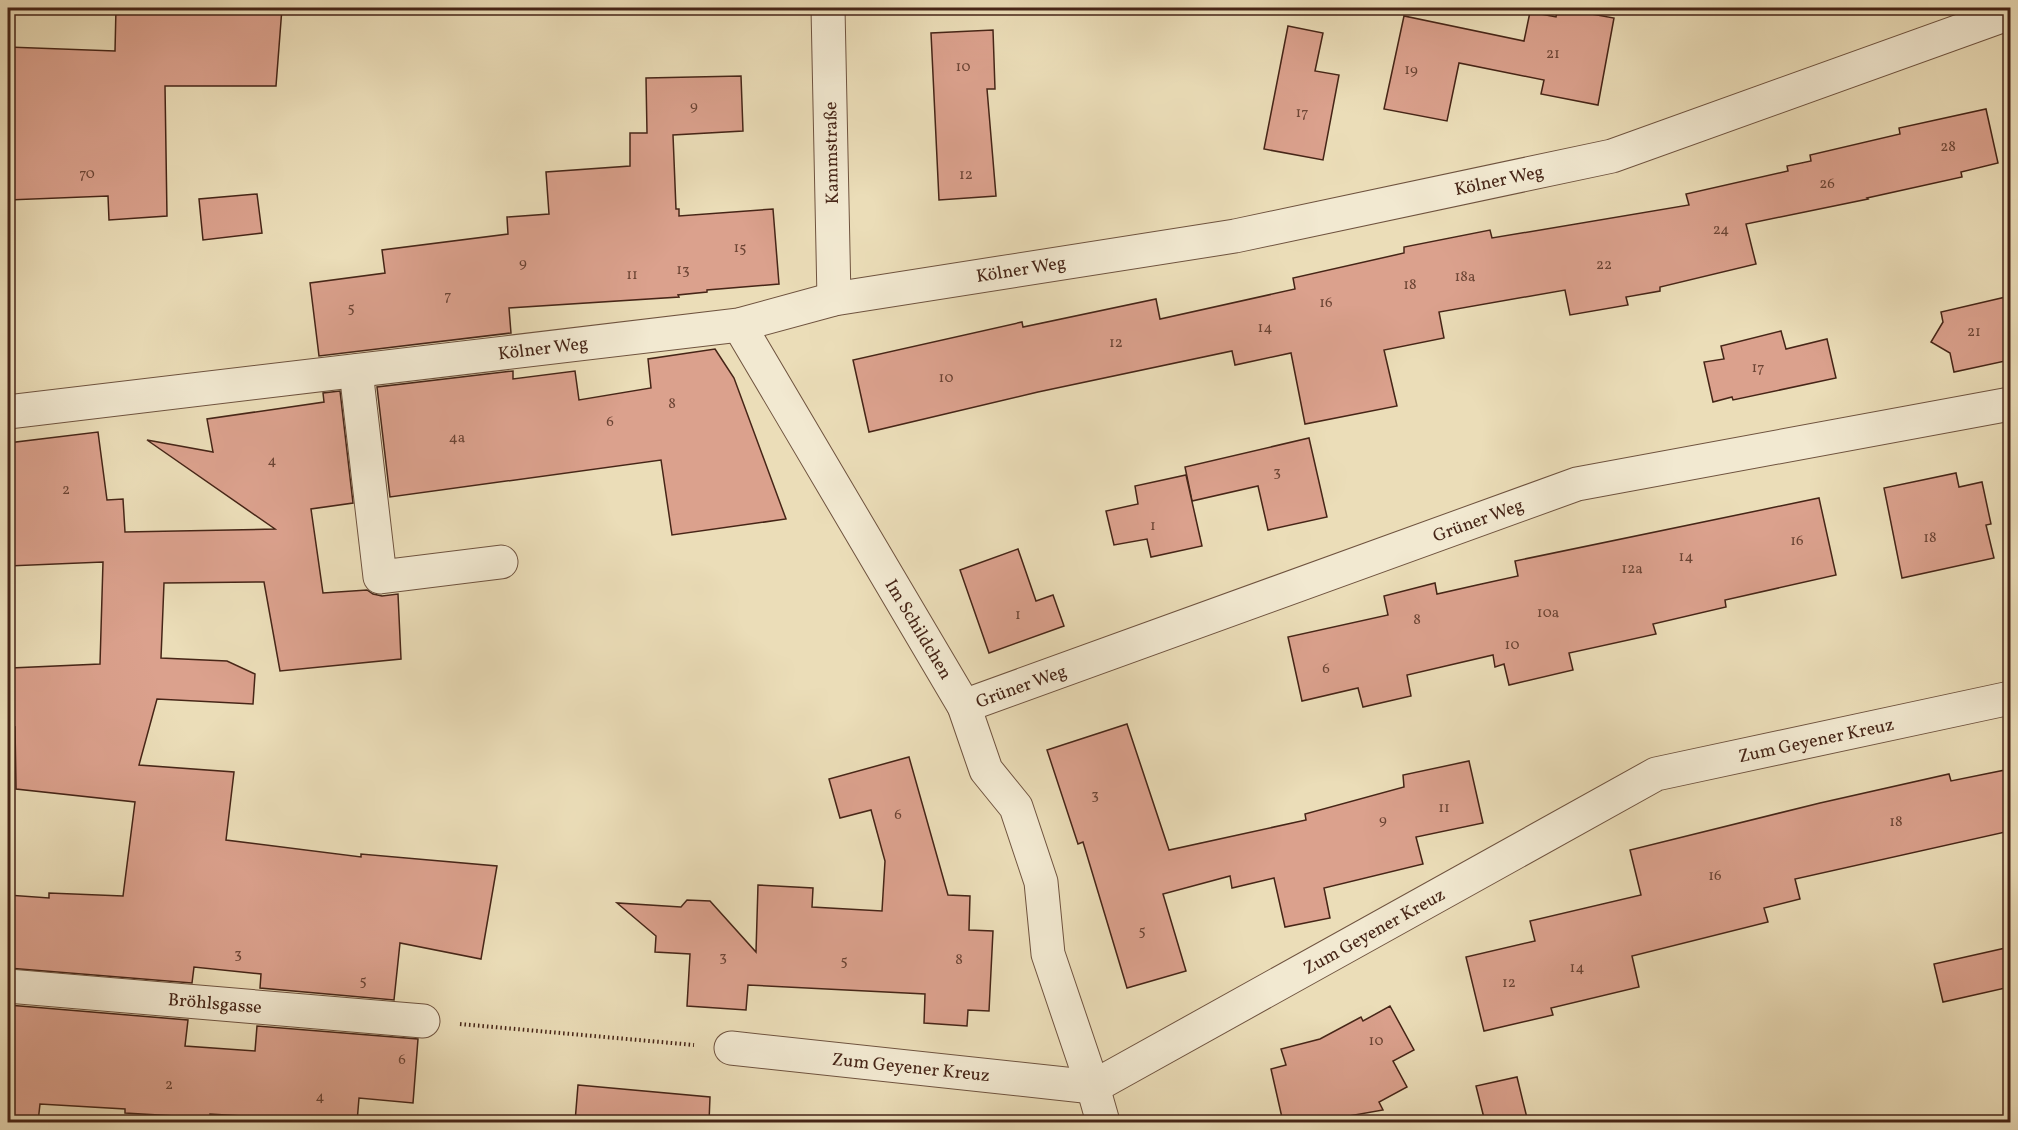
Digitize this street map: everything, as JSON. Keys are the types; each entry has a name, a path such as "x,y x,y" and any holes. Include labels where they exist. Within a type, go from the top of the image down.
{"street":[{"name":"Kammstraße","path":"828,8 834,298"},
{"name":"Kölner Weg","path":"8,412 739,325 834,298 1235,236 1612,156 2010,13"},
{"name":"Im Schildchen","path":"739,325 964,706 986,770 1016,807 1041,882 1048,954 1094,1087 1103,1122"},
{"path":"356,371 380,577 501,562"},
{"name":"Grüner Weg","path":"964,706 1577,484 2010,404"},
{"name":"Zum Geyener Kreuz","path":"731,1048 1094,1087 1656,774 2010,699"},
{"name":"Bröhlsgasse","path":"8,986 423,1021"}],"path":[{"path":"423,1021 731,1048"}],"building":[{"path":"116,8 282,8 276,86 165,86 167,216 109,220 108,196 8,200 8,47 115,51"},
{"path":"1558,8 1614,18 1598,105 1541,94 1544,80 1459,63 1447,121 1384,109 1404,16 1524,41 1530,12 1556,17"},
{"path":"1288,26 1323,33 1315,71 1339,75 1323,160 1264,149"},
{"path":"993,30 995,89 987,89 996,196 939,200 931,33"},
{"path":"741,76 743,131 673,135 676,209 679,209 679,216 773,209 779,284 707,290 707,292 678,295 679,297 509,308 511,333 319,356 310,283 385,273 382,250 508,234 507,217 549,214 546,172 630,166 630,133 647,133 646,78"},
{"path":"1986,109 1998,163 1961,172 1962,177 1746,224 1756,264 1660,287 1660,291 1626,297 1628,305 1570,315 1565,290 1439,312 1444,338 1384,350 1397,406 1305,424 1291,353 1235,365 1232,351 1038,392 869,432 853,360 1022,322 1023,327 1156,299 1160,319 1295,289 1293,278 1404,253 1404,247 1490,230 1492,238 1689,205 1686,194 1788,171 1787,166 1811,161 1810,155 1900,134 1899,128"},
{"path":"257,194 262,233 203,240 199,199"},
{"path":"2010,296 2010,360 1954,372 1950,353 1931,342 1943,322 1941,312"},
{"path":"1781,331 1786,349 1827,339 1836,378 1733,400 1732,397 1713,402 1704,362 1724,359 1721,346"},
{"path":"715,349 734,378 786,519 672,535 661,460 390,497 377,387 513,371 513,379 575,371 579,400 651,388 648,359"},
{"path":"340,391 353,503 311,509 323,593 367,590 382,596 398,594 401,659 280,671 264,582 164,583 161,658 227,661 255,674 253,704 157,699 139,765 234,772 226,840 361,857 361,854 497,866 481,959 400,943 394,1000 260,988 261,974 194,967 192,983 8,968 8,895 49,898 49,893 123,896 135,802 16,789 15,727 11,728 11,668 100,664 103,562 8,566 8,443 98,432 107,500 123,499 125,532 275,529 147,440 213,452 207,419 324,402 323,393"},
{"path":"1309,438 1327,517 1268,530 1258,486 1192,501 1185,467"},
{"path":"1956,473 1959,487 1982,482 1991,524 1986,525 1994,558 1902,578 1884,488"},
{"path":"1186,475 1202,546 1151,557 1147,539 1114,545 1106,511 1138,504 1135,486"},
{"path":"1819,498 1836,575 1725,600 1726,607 1653,624 1656,634 1569,653 1573,670 1509,685 1504,664 1495,667 1493,655 1407,675 1411,696 1363,707 1358,688 1302,701 1288,637 1388,615 1384,596 1435,583 1437,594 1518,576 1515,561"},
{"path":"1018,549 1036,601 1053,595 1064,626 989,653 960,570"},
{"path":"1127,724 1169,850 1306,820 1305,814 1404,787 1403,775 1469,761 1483,823 1416,837 1423,864 1324,888 1330,918 1285,927 1274,878 1232,888 1230,876 1163,894 1186,971 1127,988 1083,842 1078,844 1047,750"},
{"path":"909,757 948,895 970,896 969,930 993,931 989,1011 968,1010 967,1026 924,1023 925,994 748,985 746,1010 687,1006 690,954 655,952 656,936 617,903 681,907 687,900 710,901 756,952 758,885 813,888 812,907 882,911 885,861 871,810 840,818 829,779"},
{"path":"2010,769 2010,831 1795,879 1800,899 1764,908 1768,922 1632,956 1639,987 1551,1008 1553,1015 1484,1031 1466,957 1535,941 1530,921 1641,895 1630,850 1949,774 1951,781"},
{"path":"2010,947 2010,987 1943,1002 1934,964"},
{"path":"8,1005 188,1020 185,1046 255,1051 257,1026 418,1039 413,1103 359,1098 357,1122 278,1122 278,1118 210,1114 210,1118 125,1113 125,1109 40,1104 38,1122 8,1122"},
{"path":"1390,1006 1414,1050 1393,1061 1407,1087 1379,1102 1383,1110 1315,1122 1283,1122 1271,1069 1286,1065 1281,1049 1320,1039 1361,1017 1363,1021"},
{"path":"1517,1077 1528,1122 1485,1122 1476,1086"},
{"path":"578,1085 710,1097 709,1122 575,1122"}]}
